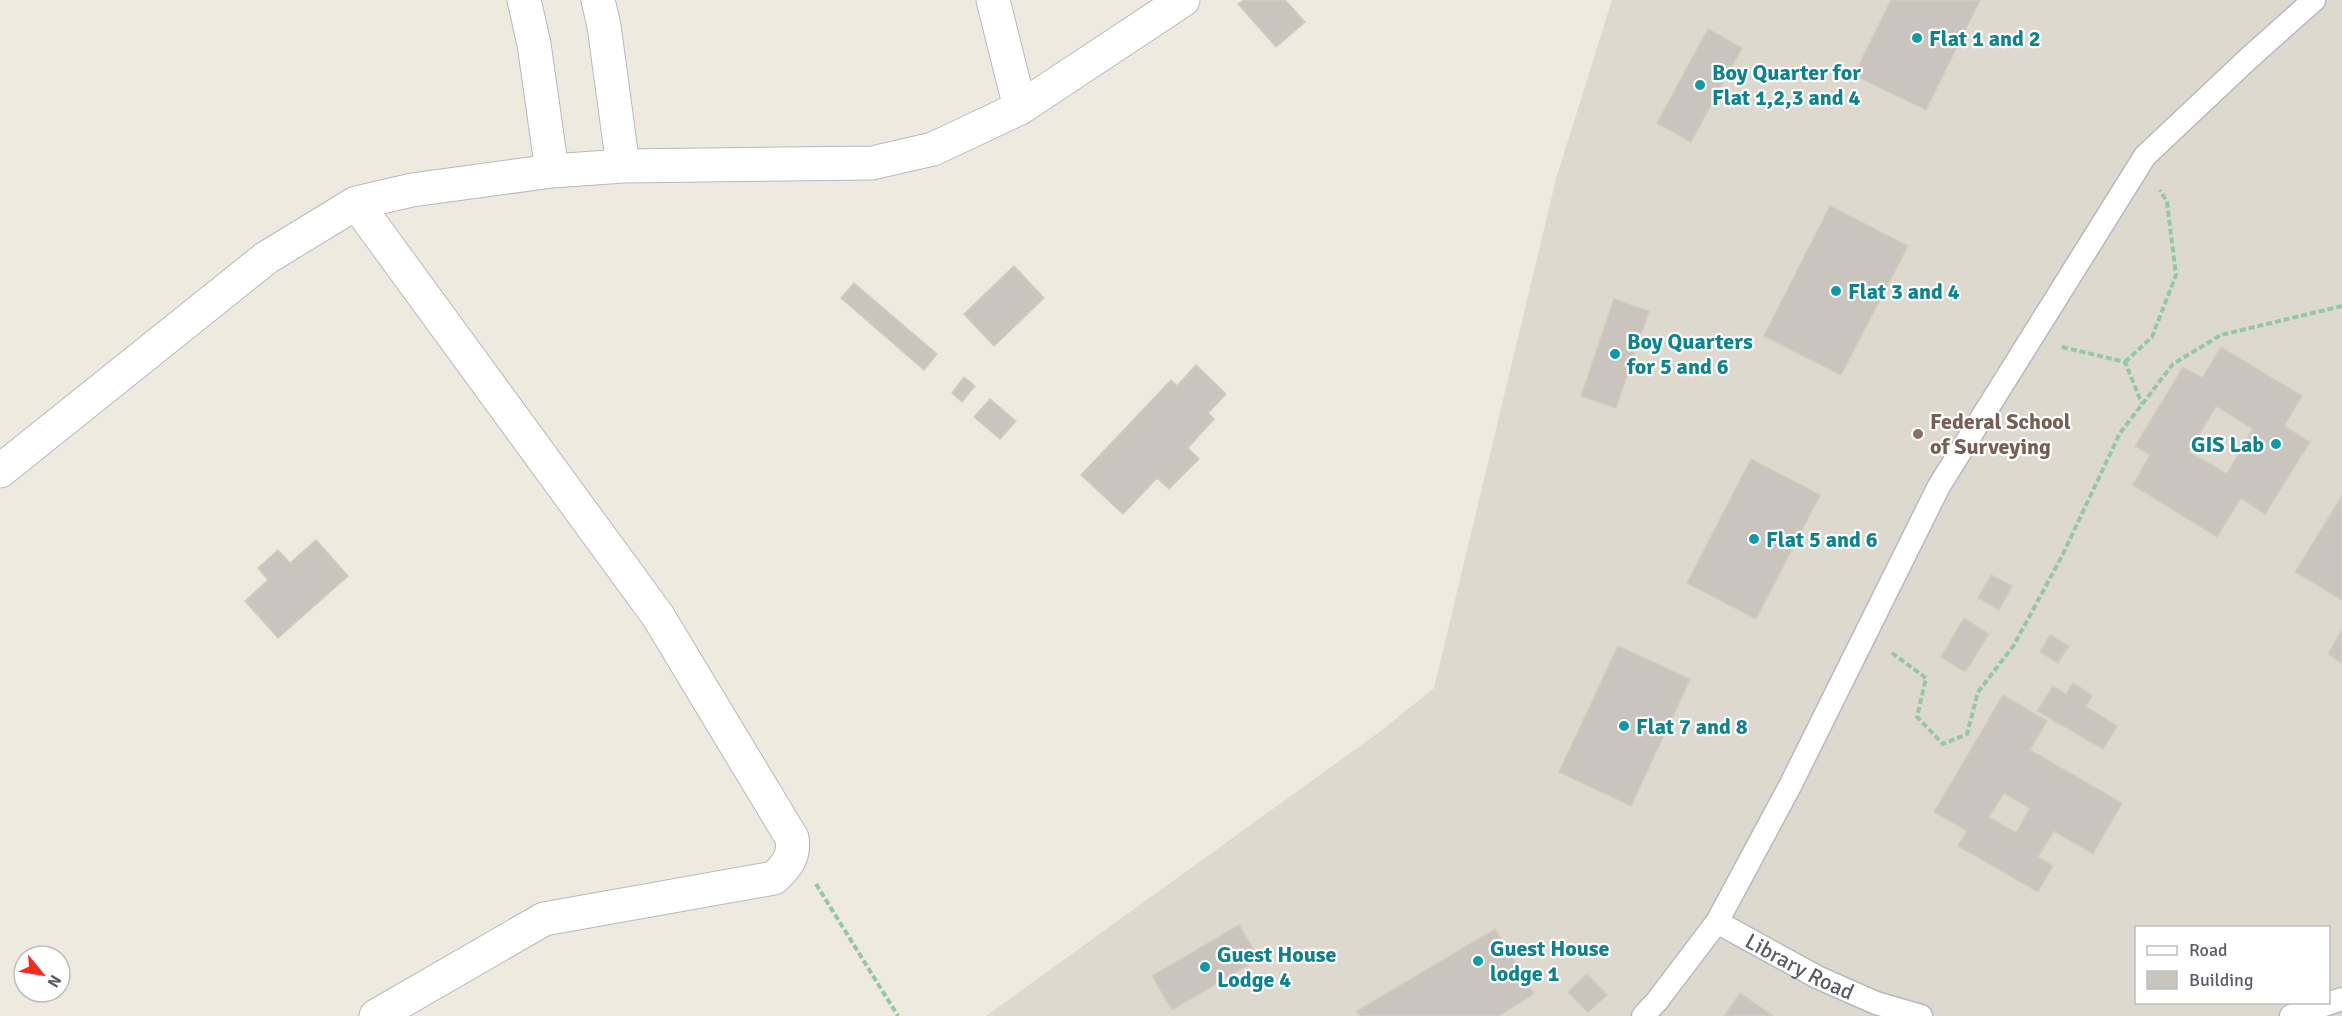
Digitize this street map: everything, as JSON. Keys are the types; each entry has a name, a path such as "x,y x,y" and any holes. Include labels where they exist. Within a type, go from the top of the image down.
{"street":[{"path":"524,0 534,44 552,171"},
{"path":"598,0 604,26 623,166"},
{"path":"993,0 1020,108"},
{"path":"0,471 266,258 356,203 412,190 552,171 623,166 872,162 933,149 1020,108 1183,0"},
{"path":"356,203 658,616 792,838 794,848 792,858 774,878 544,919 375,1016"}],"lane":[{"path":"1643,1016 1717,922 1790,786 1939,486 2142,161 2249,58 2314,0"},
{"name":"Library Road","path":"1717,922 1827,981 1876,1003 1921,1016"},
{"path":"2292,1016 2327,1004"}],"path":[{"path":"2125,362 2152,337 2176,275 2167,201 2142,161"},
{"path":"1864,633 1926,678 1917,717 1943,744 1967,734 1978,692 2014,645 2062,556 2120,433 2173,364 2221,334 2342,306"},
{"path":"2029,340 2125,362"},
{"path":"2125,362 2142,404"},
{"path":"794,848 898,1016"}],"shaded area":[{"name":"Federal School of Surveying","path":"1612,0 2342,0 2342,1016 986,1016 1378,733 1434,688 1556,179"}],"building":[{"path":"1244,0 1285,0 1305,22 1276,47 1238,4"},
{"name":"Flat 1 and 2","path":"1891,0 1980,0 1926,110 1854,75"},
{"name":"Boy Quarter for Flat 1,2,3 and 4","path":"1708,29 1742,48 1691,142 1657,123"},
{"name":"Flat 3 and 4","path":"1830,206 1908,246 1841,375 1764,336"},
{"path":"1014,266 1044,298 994,346 964,314"},
{"path":"854,283 937,354 924,370 841,298"},
{"name":"Boy Quarters for 5 and 6","path":"1614,299 1649,311 1616,408 1581,396"},
{"name":"GIS Lab","path":"2221,347 2302,396 2284,426 2310,442 2265,514 2241,498 2217,537 2133,485 2150,455 2135,446 2183,367 2202,378","holes":["2216,406 2253,429 2227,474 2189,452"]},
{"path":"1196,365 1226,394 1208,413 1214,419 1188,448 1199,459 1169,489 1157,478 1123,514 1081,475 1171,380 1177,386"},
{"path":"964,377 975,386 962,402 952,393"},
{"path":"990,399 1016,421 1000,439 974,417"},
{"name":"Flat 5 and 6","path":"1751,459 1820,495 1756,619 1687,583"},
{"path":"2342,496 2342,600 2295,572"},
{"path":"316,540 348,576 278,638 245,601 268,580 258,568 278,550 290,563"},
{"path":"1991,575 2012,586 1999,610 1978,598"},
{"path":"1964,618 1989,634 1965,672 1941,657"},
{"path":"2342,630 2342,663 2328,654"},
{"path":"2050,635 2069,646 2058,663 2040,652"},
{"name":"Flat 7 and 8","path":"1618,646 1690,679 1631,806 1559,772"},
{"path":"2073,683 2092,695 2086,707 2117,726 2103,749 2037,711 2053,686 2066,694"},
{"path":"2003,695 2047,721 2030,750 2122,803 2093,854 2054,831 2038,857 2053,866 2038,892 1958,846 1967,831 1934,812","holes":["2004,793 2030,808 2016,833 1989,817"]},
{"name":"Guest House Lodge 4","path":"1239,925 1259,959 1172,1010 1152,976"},
{"name":"Guest House lodge 1","path":"1495,929 1534,994 1498,1016 1360,1016 1357,1011"},
{"path":"1587,974 1607,995 1588,1012 1568,992"},
{"path":"1740,993 1773,1016 1724,1016"}],"place":[{"name":"Flat 1 and 2","path":"1917,38"},
{"name":"Boy Quarter for Flat 1,2,3 and 4","path":"1700,85"},
{"name":"Flat 3 and 4","path":"1836,291"},
{"name":"Boy Quarters for 5 and 6","path":"1615,354"},
{"name":"Federal School of Surveying","path":"1918,434"},
{"name":"GIS Lab","path":"2276,444"},
{"name":"Flat 5 and 6","path":"1754,539"},
{"name":"Flat 7 and 8","path":"1624,726"},
{"name":"Guest House lodge 1","path":"1478,961"},
{"name":"Guest House Lodge 4","path":"1205,967"}]}
